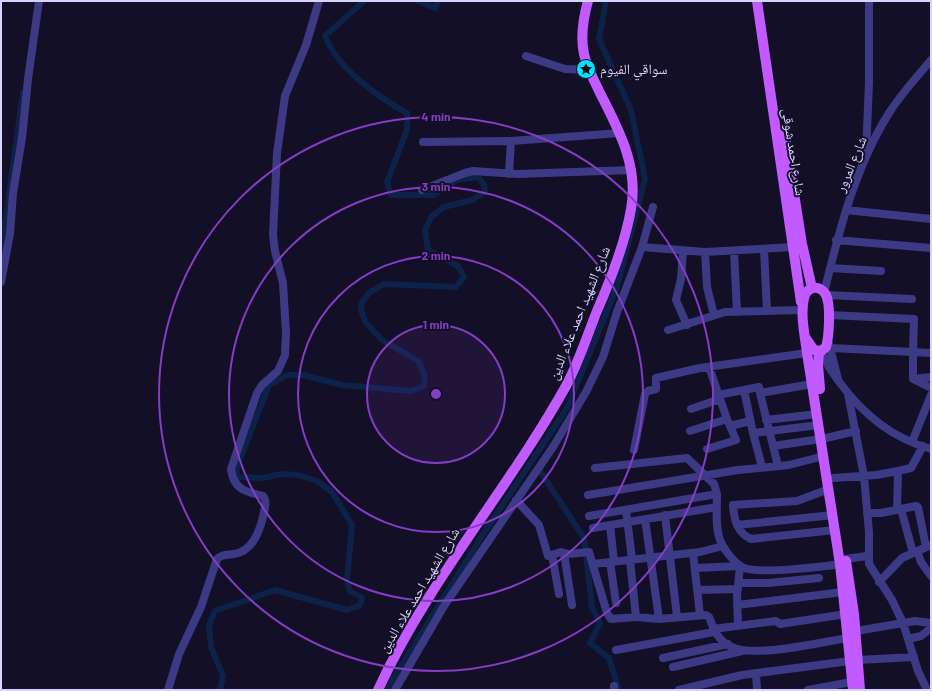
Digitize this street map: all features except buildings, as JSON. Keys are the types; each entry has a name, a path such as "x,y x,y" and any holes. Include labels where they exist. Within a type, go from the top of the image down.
{"main road":[{"name":"شارع الشهيد احمد علاء الدين","path":"378,690 404,638 452,561 536,435 573,372 613,271 627,227 634,186 629,157 620,133 590,70 582,42 583,20 588,1"},
{"name":"شارع احمد شوقى","path":"757,1 794,248 807,353 819,425 824,439"},
{"name":"شارع احمد شوقى","path":"763,1 802,244 812,288"},
{"path":"802,309 806,292 812,288 820,288 825,294 828,316 825,347 818,370 824,456 833,515 843,561 852,634 856,686"},
{"path":"805,337 812,348 825,347"},
{"path":"824,439 832,478 838,534"},
{"path":"843,561 843,592 846,614 852,634"}],"street":[{"path":"2,278 22,138 39,1"},
{"path":"168,690 179,654 201,607 217,559 220,556 242,552 250,546 258,532 264,510 264,497 241,489 234,481 232,469 257,393 262,385 278,371 285,355 286,333 282,283 273,240 277,153 285,96 306,45 319,1"},
{"path":"866,157 870,69 869,1"},
{"path":"526,56 572,70 590,70"},
{"name":"شارع المرور","path":"825,294 836,240 866,157 896,102 931,60"},
{"path":"423,142 511,141 620,133"},
{"path":"509,174 511,141"},
{"path":"422,190 473,171 509,174 631,170"},
{"path":"395,690 444,606 552,447 586,392 600,364 617,312 642,247 653,207"},
{"path":"846,210 931,219"},
{"path":"836,240 931,248"},
{"path":"642,247 705,252 794,248"},
{"path":"764,249 768,311"},
{"path":"683,251 681,279 676,300 687,325"},
{"path":"734,251 737,312"},
{"path":"705,252 707,287 714,315"},
{"path":"830,268 881,271"},
{"path":"825,294 912,299"},
{"path":"668,330 714,315 737,312 802,309"},
{"path":"828,316 914,319 912,379"},
{"path":"832,478 864,476 911,468 927,447 912,442 887,430 862,410 828,367 825,347 931,353"},
{"path":"634,450 645,394 648,391 656,389 656,378 709,367 807,353"},
{"path":"708,449 736,440 728,422 709,367"},
{"path":"912,379 931,378"},
{"path":"912,379 931,388"},
{"path":"760,393 812,384"},
{"path":"691,409 719,397 744,390 759,388 778,466"},
{"path":"744,390 750,421 762,467"},
{"path":"848,394 864,476 869,532 867,556 871,570 903,623 914,657 928,687"},
{"path":"912,442 930,399"},
{"path":"766,420 817,414"},
{"path":"690,431 728,422 750,421"},
{"path":"753,433 819,425"},
{"path":"773,446 824,439 856,431"},
{"path":"588,495 762,467 778,466 824,456"},
{"path":"595,468 687,458 714,484 717,494 718,530 722,546 740,566 737,605 738,625"},
{"path":"898,471 899,509 915,552 931,576"},
{"path":"829,489 797,500 733,505 737,525 741,533 751,539 838,534"},
{"path":"589,516 717,494"},
{"path":"516,500 538,526 546,555 561,552 568,554 585,551 593,564 608,617 611,619 659,619 700,615 709,617 714,631 728,644 745,651"},
{"path":"867,513 881,513 916,506 918,507 929,546 897,562 879,582"},
{"path":"594,528 717,507"},
{"path":"626,510 636,618"},
{"path":"737,525 833,515"},
{"path":"665,516 677,617"},
{"path":"645,519 659,619"},
{"path":"610,525 616,603"},
{"path":"593,564 693,553 722,546"},
{"path":"564,553 572,605"},
{"path":"693,553 700,615"},
{"path":"552,555 559,594"},
{"path":"695,568 740,566 750,569 817,567 867,556"},
{"path":"817,567 821,594"},
{"path":"697,590 819,578"},
{"path":"737,605 843,592"},
{"path":"616,650 738,625 776,621 780,624 846,614"},
{"path":"673,667 745,651 762,650 914,621 931,624 921,636 908,639"},
{"path":"663,658 728,644"},
{"path":"679,690 756,673 854,660 914,657"},
{"path":"756,673 757,690"},
{"path":"808,690 856,686"}],"waterway":[{"path":"220,690 223,676 211,647 209,625 215,611 275,590 347,610 360,605 362,598 350,591 347,580 352,525 332,492 317,481 298,475 281,474 263,478 238,477 236,470 269,385 288,375 303,375 342,385 411,391 424,386 425,376 418,361 382,340 366,323 361,310 362,302 370,292 384,284 456,287 464,277 458,266 428,250 425,230 431,217 444,207 472,200 485,192 484,184 478,177 457,180 434,195 391,195 387,182 407,130 407,113 384,99 349,71 339,60 325,36 364,1"},
{"path":"418,1 435,8 438,1"},
{"path":"388,690 393,679 482,536 567,408 617,287 645,179 631,110 599,39 606,1"},
{"path":"1,253 23,92"},
{"path":"540,471 584,538 592,607 600,623 590,643 609,658 619,690"}],"place":[{"name":"سواقي الفيوم","path":"586,69"}]}
